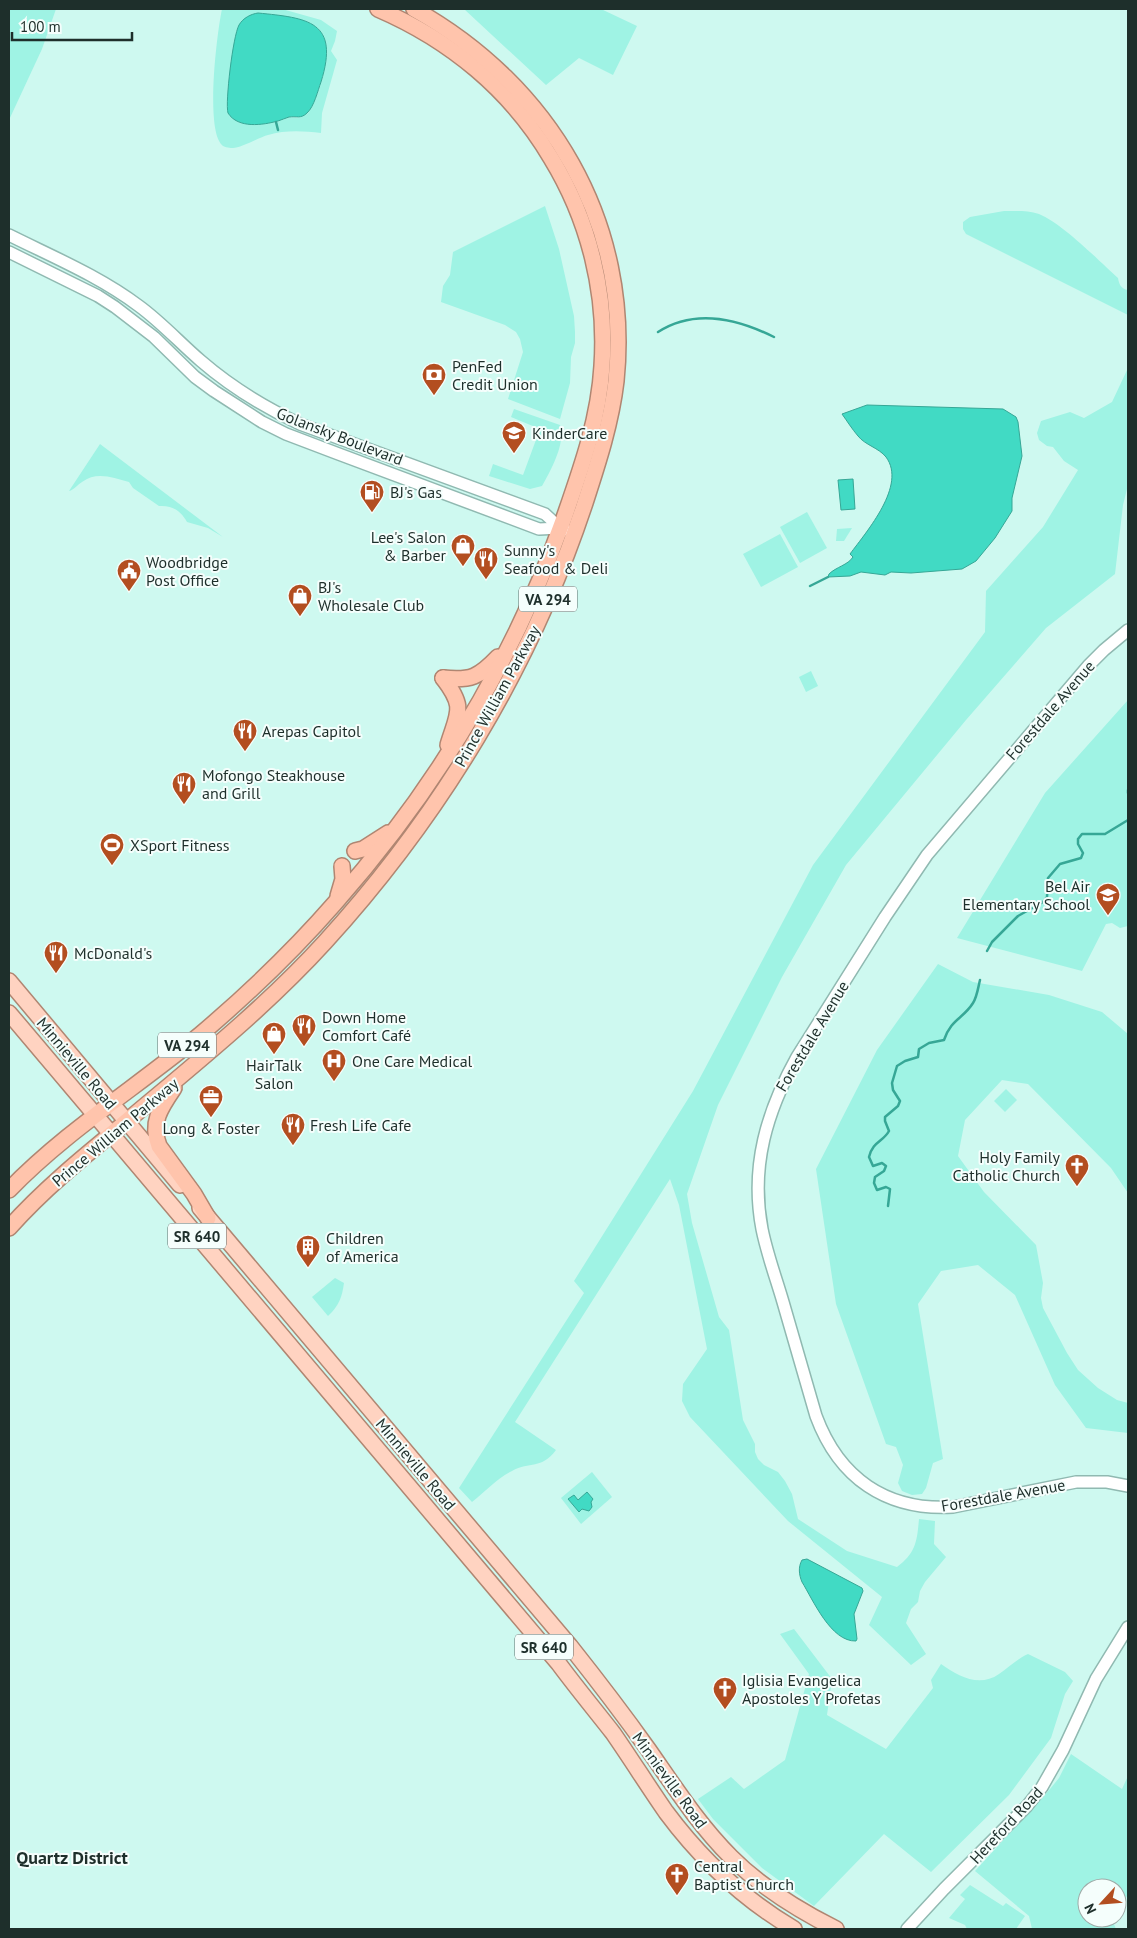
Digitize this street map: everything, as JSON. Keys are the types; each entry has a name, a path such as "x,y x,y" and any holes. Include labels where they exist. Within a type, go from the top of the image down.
{"highway":[{"name":"Prince William Parkway","path":"9,1228 49,1188 283,986 352,912 400,853 461,764 509,681 556,582 594,420 602,368 600,294 581,218 562,176 543,144 511,103 492,83 452,49 431,35 378,9"},
{"name":"Prince William Parkway","path":"9,1190 40,1160 200,1035 235,1004 276,965 334,904 400,825 443,763 482,699 511,644 534,594 568,531 607,430 616,378 618,353 615,297 609,263 599,226 581,181 569,157 537,110 501,71 453,32 414,9"},
{"path":"443,763 459,709 455,694 443,678 463,680 477,676 485,671 511,644"},
{"path":"355,851 363,850 400,825"},
{"path":"334,904 343,879 342,866"},
{"path":"184,1073 160,1109 156,1120 155,1132 159,1146 194,1194 208,1218"}],"main road":[{"name":"Minnieville Road","path":"9,981 570,1646 612,1699 702,1826 732,1858 764,1885 788,1902 836,1929"},
{"name":"Minnieville Road","path":"9,1013 558,1664 612,1733 666,1811 704,1858 741,1893 763,1910 794,1929"}],"street":[{"name":"Golansky Boulevard","path":"9,235 92,275 112,287 162,325 224,380 268,408 300,424 545,514 568,531"},
{"name":"Golansky Boulevard","path":"9,252 98,296 115,307 154,337 202,382 239,409 286,434 539,529 568,531"},
{"name":"Forestdale Avenue","path":"1128,630 1104,650 1069,688 936,843 892,905 797,1056 783,1082 767,1123 762,1144 759,1209 766,1246 816,1416 822,1432 837,1458 858,1480 882,1495 896,1501 938,1508 953,1507 1076,1482 1107,1482 1128,1486"},
{"name":"Hereford Road","path":"907,1929 1027,1806 1042,1787 1063,1750 1096,1679 1128,1627"}],"shaded area":[{"path":"9,9 56,9 42,49 9,120"},
{"path":"222,9 282,9 321,20 337,31 331,51 337,60 322,113 321,133 281,132 264,136 235,148 223,146 217,136 213,101 215,58","holes":["258,13 296,18 315,26 322,34 326,56 322,81 308,113 297,118 290,117 277,122 254,125 240,123 229,115 227,96 238,27"]},
{"path":"464,9 601,9 637,26 613,75 579,58 546,85"},
{"path":"258,13 292,17 305,21 315,26 323,35 326,46 326,62 316,98 312,107 303,116 251,125 238,122 228,113 232,55 237,31 243,20 250,15"},
{"path":"545,206 559,249 574,316 575,343 571,357 570,383 560,419 508,399 523,352 516,332 505,325 441,302 443,286 450,275 453,252"},
{"path":"1004,211 1026,211 1039,214 1059,226 1091,252 1118,278 1122,287 1128,290 1128,315 966,234 963,229 963,222 970,217"},
{"path":"1128,368 1128,485 1123,505 1115,574 1046,628 966,720 846,865 782,977 718,1105 687,1194 692,1223 719,1317 729,1330 743,1420 755,1444 755,1452 758,1459 764,1465 778,1472 785,1481 792,1494 798,1519 847,1551 897,1567 912,1551 919,1519 935,1521 934,1544 946,1557 925,1582 920,1591 918,1602 911,1609 906,1623 926,1654 911,1665 869,1625 882,1597 788,1521 690,1417 682,1401 683,1384 707,1349 679,1205 670,1179 515,1422 556,1450 551,1456 540,1463 518,1468 507,1474 472,1502 459,1488 584,1293 574,1281 693,1091 813,865 985,632 986,591 1043,527 1078,470 1064,461 1053,447 1047,446 1039,440 1037,433 1041,421 1070,412 1084,418 1112,402"},
{"path":"867,405 1003,409 1016,417 1022,456 1012,498 1012,511 995,538 976,561 962,569 911,573 891,572 885,575 861,572 850,576 828,577 829,574 853,557 850,554 874,521 888,494 892,481 891,468 886,457 880,451 864,442 842,414"},
{"path":"514,409 560,425 561,440 559,448 542,486 530,489 489,476 493,464 523,475 540,429 511,417"},
{"path":"100,444 223,537 208,528 187,522 179,512 172,508 159,506 133,488 129,482 99,476 80,483 69,491"},
{"path":"853,479 855,509 841,510 838,480"},
{"path":"807,512 827,548 800,563 780,527"},
{"path":"852,528 844,541 836,541 837,529"},
{"path":"780,534 798,567 761,587 743,554"},
{"path":"811,671 818,686 806,692 799,677"},
{"path":"1128,700 1128,926 1120,928 1112,923 1106,924 1082,971 957,938 1045,793"},
{"path":"938,964 973,982 1049,995 1102,1012 1128,1034 1128,1193 1111,1168 1028,1084 1002,1080 965,1120 958,1156 984,1192 1036,1245 1043,1283 1041,1298 1043,1308 1078,1370 1098,1388 1117,1400 1128,1403 1128,1433 1086,1428 1055,1385 1015,1295 978,1265 941,1271 918,1304 943,1459 933,1463 926,1488 922,1494 912,1495 902,1491 898,1483 903,1465 896,1447 886,1444 836,1304 816,1169 877,1050"},
{"path":"1006,1089 1017,1100 1005,1112 994,1101"},
{"path":"335,1278 344,1283 341,1297 328,1316 312,1297"},
{"path":"592,1472 612,1497 581,1524 561,1498"},
{"path":"587,1492 593,1499 591,1502 592,1507 589,1511 582,1509 579,1512 568,1499 574,1495 578,1500"},
{"path":"807,1559 862,1588 863,1591 854,1614 856,1641 839,1635 831,1628 817,1609 800,1577 799,1568 802,1560"},
{"path":"794,1629 832,1679 827,1715 886,1749 933,1688 931,1680 941,1664 954,1673 969,1679 984,1680 999,1674 1028,1654 1065,1672 1073,1681 1065,1694 1051,1738 1009,1795 931,1872 884,1834 814,1906 762,1868 713,1819 698,1799 731,1777 744,1789 785,1760 809,1674 780,1634"},
{"path":"1071,1754 1122,1789 1128,1776 1128,1894 1127,1896 1127,1878 1077,1878 1077,1928 1116,1929 1032,1929 1029,1916 975,1871 1059,1778"},
{"path":"970,1885 1003,1906 1006,1903 1025,1916 1016,1929 967,1929 965,1925 949,1918 965,1899 960,1895"}],"waterway":[{"path":"276,122 278,130"},
{"path":"658,332 687,320 701,318 731,321 774,337"},
{"path":"810,586 828,577"},
{"path":"987,951 992,942 1018,916 1043,902 1047,897 1048,878 1060,864 1081,858 1083,853 1078,844 1078,839 1082,834 1105,834 1128,820"},
{"path":"888,1206 890,1189 886,1187 877,1190 874,1183 875,1177 884,1171 886,1166 882,1163 873,1166 869,1157 873,1148 889,1131 885,1117 898,1106 900,1101 893,1090 892,1083 897,1066 918,1057 919,1049 929,1043 944,1040 950,1028 973,1003 980,980"}],"place":[{"name":"PenFed Credit Union","path":"434,396"},
{"name":"KinderCare","path":"514,454"},
{"name":"BJ's Gas","path":"372,513"},
{"name":"Lee's Salon & Barber","path":"463,567"},
{"name":"Sunny's Seafood & Deli","path":"486,580"},
{"name":"Woodbridge Post Office","path":"129,592"},
{"name":"BJ's Wholesale Club","path":"300,617"},
{"name":"Arepas Capitol","path":"245,752"},
{"name":"Mofongo Steakhouse and Grill","path":"184,805"},
{"name":"XSport Fitness","path":"112,866"},
{"name":"Bel Air Elementary School","path":"1108,916"},
{"name":"McDonald's","path":"56,974"},
{"name":"Down Home Comfort Café","path":"304,1047"},
{"name":"HairTalk Salon","path":"274,1055"},
{"name":"One Care Medical","path":"334,1082"},
{"name":"Long & Foster","path":"211,1118"},
{"name":"Fresh Life Cafe","path":"293,1146"},
{"name":"Holy Family Catholic Church","path":"1077,1187"},
{"name":"Children of America","path":"308,1268"},
{"name":"Iglisia Evangelica Apostoles Y Profetas","path":"725,1710"},
{"name":"Central Baptist Church","path":"677,1896"}],"district":[{"name":"Quartz District","path":"72,1857"}]}
